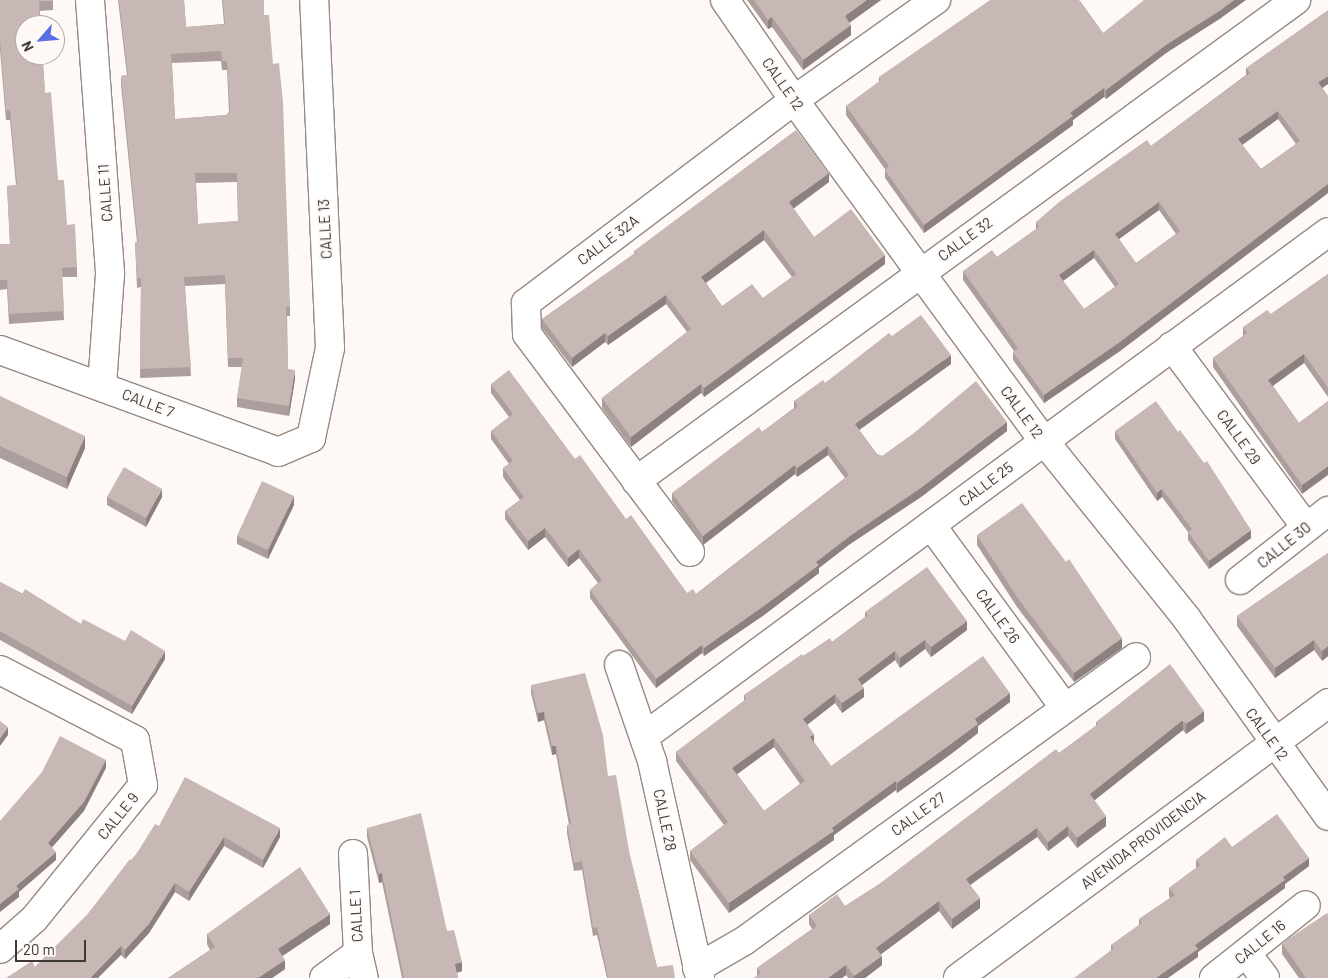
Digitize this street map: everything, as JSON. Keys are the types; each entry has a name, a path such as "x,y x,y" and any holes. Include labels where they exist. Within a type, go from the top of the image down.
{"street":[{"name":"CALLE 11","path":"90,0 110,274 102,386"},
{"name":"CALLE 13","path":"294,445 311,438 330,348 314,0"},
{"name":"CALLE 12","path":"725,0 794,100 919,272 1044,441 1187,619 1272,743 1328,816"},
{"name":"CALLE 32A","path":"690,552 527,334 526,303 794,100 936,0"},
{"name":"CALLE 32","path":"636,481 919,272 1296,0"},
{"name":"CALLE 25","path":"645,736 1328,232"},
{"name":"CALLE 29","path":"1172,346 1306,527"},
{"name":"CALLE 7","path":"0,350 278,452 294,445"},
{"name":"CALLE 30","path":"1240,580 1328,511"},
{"name":"CALLE 26","path":"931,524 1064,707"},
{"name":"CALLE 27","path":"698,973 744,942 1064,707 1136,657"},
{"name":"CALLE 28","path":"619,665 645,736 698,973"},
{"name":"CALLE 9","path":"0,670 134,740 143,785 34,919 0,949"},
{"name":"AVENIDA PROVIDENCIA","path":"958,978 1328,703"},
{"name":"CALLE 1","path":"353,854 361,966"},
{"name":"CALLE 16","path":"1214,978 1247,954 1306,905"},
{"path":"1247,954 1265,978"},
{"path":"324,978 361,966"}],"building":[{"path":"0,0 53,0 39,1 40,15 15,15 15,65 43,65 45,93 51,92 58,180 64,180 67,225 75,224 77,267 62,268 64,311 9,314 7,280 0,280 0,244 10,244 7,186 17,185 10,110 6,111 0,40"},
{"path":"119,0 184,0 186,27 225,24 223,0 264,0 264,15 269,15 273,64 279,63 283,102 290,307 286,307 288,369 295,370 289,406 237,398 243,358 228,358 225,275 184,277 191,367 140,369 141,278 137,278 135,242 138,242 121,76 128,75","holes":["221,51 222,61 227,61 230,111 226,115 175,119 171,54","195,173 237,173 238,221 198,224"]},
{"path":"754,0 867,0 845,16 851,25 803,60 772,17 768,20"},
{"path":"990,0 1079,0 1103,33 1144,0 1234,0 1166,45 1106,90 1104,88 1070,113 1073,116 924,225 885,170 889,166 846,106 881,80 879,77"},
{"path":"1328,10 1328,76 1318,82 1328,96 1328,184 1120,342 1044,395 1013,352 1018,348 963,271 992,250 997,257 1039,227 1036,222 1059,202 1147,140 1151,146 1250,73 1246,68","holes":["1278,111 1300,141 1261,169 1238,139","1159,202 1180,231 1136,263 1115,234","1094,250 1119,284 1084,309 1059,275"]},
{"path":"796,130 829,173 789,202 814,237 851,209 885,255 704,388 701,384 631,437 602,398 691,329 666,295 608,336 605,333 572,358 542,319 635,253 634,251","holes":["764,230 796,274 763,298 752,284 722,306 701,277"]},
{"path":"1328,274 1328,388 1304,354 1268,380 1299,423 1328,401 1328,466 1302,485 1213,358 1247,333 1243,327 1267,310 1271,314"},
{"path":"921,315 951,355 855,424 877,454 882,456 914,433 976,381 1007,422 921,488 850,536 816,562 819,565 764,606 704,648 702,645 656,679 590,590 602,580 579,549 568,558 545,528 528,541 505,511 524,497 503,468 513,461 491,431 513,414 491,384 509,370 575,459 580,455 626,519 631,515 687,593 693,589 696,594 849,475 828,446 797,468 795,465 703,536 672,493 759,427 762,432 798,406 794,401 823,380 825,383 889,333 892,336"},
{"path":"0,396 85,436 67,477 0,446"},
{"path":"1156,401 1178,432 1180,430 1204,463 1207,461 1251,530 1209,561 1188,532 1192,529 1162,489 1157,493 1115,431"},
{"path":"124,467 162,489 146,518 107,497"},
{"path":"262,481 294,496 268,550 237,536"},
{"path":"1022,503 1066,562 1069,559 1122,638 1074,673 1017,597 977,535"},
{"path":"1328,553 1328,646 1322,651 1314,640 1275,668 1237,616"},
{"path":"927,567 967,621 931,647 925,640 900,658 895,651 858,679 864,688 842,703 835,694 803,719 814,734 810,737 831,766 983,656 1010,693 975,719 978,724 832,828 834,831 729,903 690,851 728,822 676,752 746,699 744,695 802,654 803,656 830,638 832,642 868,615 865,612","holes":["774,738 805,781 764,811 732,768"]},
{"path":"0,582 22,594 25,589 81,624 83,619 125,641 131,630 165,651 132,706 0,631"},
{"path":"1170,664 1204,711 1186,724 1183,720 1090,794 1106,816 1077,838 1068,826 1048,842 1037,828 966,879 980,898 952,919 939,901 876,948 882,956 854,976 846,965 828,978 754,978 761,973 757,968 817,926 809,915 837,894 845,906 878,885 1056,749 1059,753 1098,724 1096,722"},
{"path":"585,673 603,735 608,776 616,775 630,856 657,967 673,965 675,978 608,978 597,927 593,928 582,861 574,863 567,825 571,824 556,746 552,746 544,712 538,713 531,685"},
{"path":"0,721 8,727 0,738"},
{"path":"60,736 106,760 84,802 48,843 56,852 16,886 19,889 0,904 0,821 42,772"},
{"path":"185,777 280,828 263,860 224,837 189,892 175,883 149,924 125,950 121,946 90,978 6,978 32,961 35,967 87,915 130,859 132,861 155,824 159,826"},
{"path":"421,813 447,931 454,930 462,962 455,964 458,978 404,978 382,873 379,874 367,828"},
{"path":"1277,814 1309,858 1283,877 1285,880 1195,945 1198,949 1156,978 1074,978 1114,948 1111,945 1142,923 1139,919 1175,895 1169,888 1200,865 1196,860 1225,837 1232,847"},
{"path":"300,867 330,914 278,949 285,960 258,978 168,978 215,947 207,934"},
{"path":"1327,913 1328,978 1306,978 1282,943"}]}
